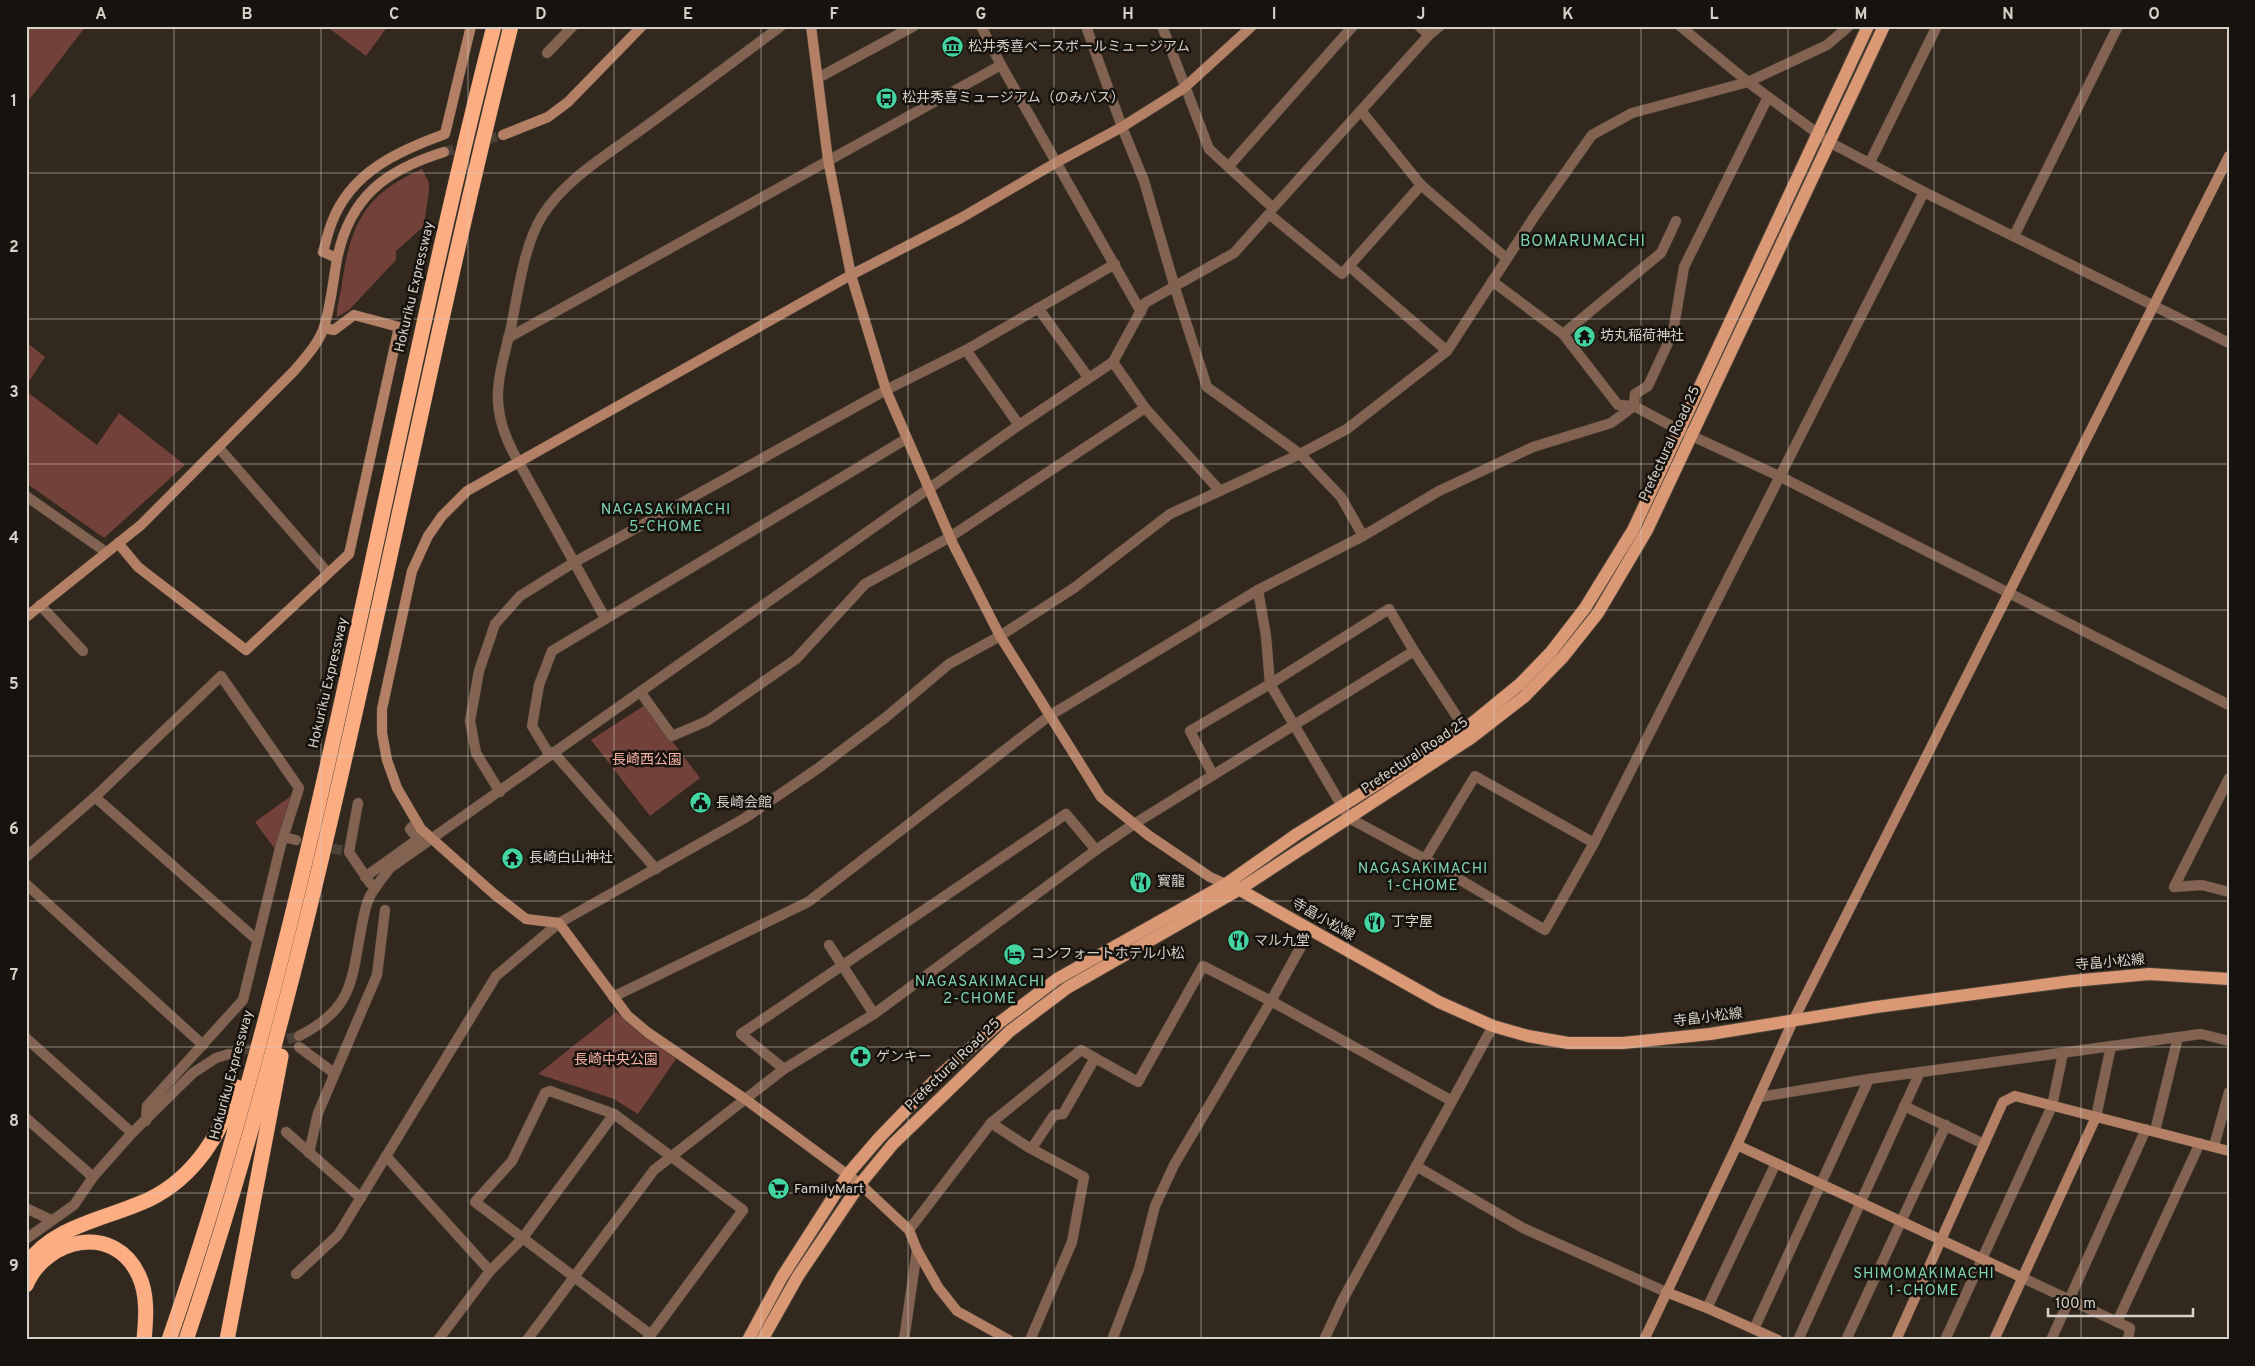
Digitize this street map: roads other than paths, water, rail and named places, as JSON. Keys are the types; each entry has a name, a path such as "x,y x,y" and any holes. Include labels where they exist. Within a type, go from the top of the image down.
{"highway":[{"name":"Hokuriku Expressway","path":"169,1340 210,1212 255,1059 319,800 420,337 471,116 494,26"},
{"path":"186,1340 244,1157 306,926 364,678 440,322 511,26"},
{"path":"26,1265 44,1245 61,1234 150,1198 169,1188 185,1175 212,1143 231,1104 253,1039 303,849 319,800"},
{"path":"226,1340 306,926"},
{"path":"26,1286 37,1268 58,1249 82,1242 96,1242 109,1246 131,1263 139,1276 146,1306 144,1340"}],"main road":[{"name":"Prefectural Road 25","path":"762,1340 798,1276 860,1184 893,1144 1010,1030 1067,988 1240,889 1471,738 1524,696 1563,657 1598,613 1647,530 1685,433 1868,26"},
{"name":"Prefectural Road 25","path":"748,1340 782,1277 848,1174 879,1138 937,1078 999,1024 1057,979 1226,884 1297,834 1464,729 1520,684 1551,652 1586,608 1633,530 1685,433 1829,142 1884,26"},
{"name":"寺畠小松線","path":"1226,884 1240,889 1439,1002 1493,1026 1528,1036 1568,1042 1623,1042 1710,1034 2072,981 2149,974 2229,979"}],"street":[{"path":"337,258 323,252 332,221 351,189 372,168 404,149 444,134 471,26"},
{"path":"547,53 573,26"},
{"path":"503,135 548,117 568,102 642,26"},
{"path":"605,618 518,463 502,432 498,415 498,388 528,250 541,217 572,181 781,26"},
{"path":"811,26 828,160 851,276 886,390 950,537 1000,636 1100,796 1134,824 1210,877 1226,884"},
{"path":"818,78 914,26"},
{"path":"982,26 1001,65 1141,312"},
{"path":"1086,26 1122,127 1144,181 1175,288 1207,387 1300,454 1340,497 1363,536"},
{"path":"1162,26 1184,88 1209,149 1273,208 1362,112 1429,35 1440,26"},
{"path":"1009,1340 957,1312 938,1287 916,1250 909,1230 860,1184 745,1099 647,1032 627,1015 559,924 526,919 494,894 421,829 397,788 387,760 382,733 382,710 387,680 412,571 428,536 449,510 468,491 851,276 961,218 1057,162 1122,127 1184,88 1252,26"},
{"path":"1229,166 1353,26"},
{"path":"1419,26 1429,35"},
{"path":"1680,26 1748,82 1829,142 1924,192 2229,343"},
{"path":"296,1274 338,1235 496,976 559,924 745,818 885,718 949,664 1000,636 1074,588 1170,514 1300,454 1347,429 1447,351 1506,258 1592,135 1632,113 1748,82 1827,45 1849,26"},
{"path":"1870,162 1937,26"},
{"path":"2014,236 2118,26"},
{"path":"508,338 1001,65"},
{"path":"613,997 808,902 1049,716 1258,590 1363,536 1439,491 1533,447 1611,423 1634,406 1635,394 1648,386 1673,332 1684,268 1768,97"},
{"path":"1362,112 1421,185 1506,258"},
{"path":"26,617 141,525 294,371 310,352 324,328 332,294 337,258 357,207 369,192 385,178 401,168 444,152"},
{"path":"1644,1340 1737,1146 1793,1021 1883,839 2010,593 2229,156"},
{"path":"334,1072 299,1042 335,1013 345,999 352,979 369,897 390,868 1088,377 1113,362 1145,303 1175,288 1234,253 1270,214 1342,274 1421,185"},
{"path":"1258,590 1266,636 1270,684 1341,808 1349,818 1425,859 1546,930 1594,843 1782,477 1828,380 1924,192"},
{"path":"1563,334 1661,253 1676,221"},
{"path":"500,792 476,753 470,721 479,671 494,624 520,596 573,563 886,390 966,350 1115,264"},
{"path":"1349,266 1447,351"},
{"path":"1492,281 1563,334 1618,405 1634,406 1685,433 1782,477 2229,705"},
{"path":"1038,308 1088,377"},
{"path":"118,543 138,567 246,650 349,554 399,327 354,315 334,330 324,328"},
{"path":"966,350 1020,425"},
{"path":"1113,362 1145,408 1220,491"},
{"path":"641,693 672,736 706,721 796,659 864,584 950,537 1145,408"},
{"path":"656,869 551,753 532,726 539,686 552,650 906,439"},
{"path":"219,448 328,573"},
{"path":"26,496 106,552"},
{"path":"40,606 83,651"},
{"path":"1213,775 1190,732 1389,609 1464,729"},
{"path":"527,1340 572,1277 654,1170 745,1099 784,1069 874,1014 1134,824 1414,650"},
{"path":"26,858 95,797 221,676 298,788 283,837 243,1000 147,1106 146,1121"},
{"path":"1425,859 1475,776 1594,843"},
{"path":"2229,778 2174,887 2202,885 2229,892"},
{"path":"95,797 258,940"},
{"path":"358,803 348,852 365,877 376,887"},
{"path":"784,1069 741,1034 843,967 1066,814 1096,850"},
{"path":"365,877 418,839 410,829 417,822"},
{"path":"283,837 296,840"},
{"path":"26,884 203,1045"},
{"path":"309,1153 318,1113 377,975 385,910"},
{"path":"1112,1340 1139,1269 1155,1206 1174,1165 1271,1001 1310,930"},
{"path":"829,945 874,1014"},
{"path":"909,1230 991,1123 1081,1050 1138,1082 1203,966 1271,1001 1452,1101"},
{"path":"1324,1340 1342,1301 1493,1026"},
{"path":"1760,1096 1869,1079 2201,1034 2229,1041"},
{"path":"2051,1340 2151,1130 2178,1037"},
{"path":"26,1038 132,1133"},
{"path":"1994,1340 2096,1117 2112,1046"},
{"path":"1944,1340 2052,1106 2063,1053"},
{"path":"26,1239 74,1205 93,1177 132,1133 193,1073 216,1058 229,1054"},
{"path":"1032,1148 1054,1115 1063,1114 1095,1058"},
{"path":"1798,1340 1920,1072"},
{"path":"1754,1329 1869,1079"},
{"path":"550,1091 614,1114 672,1157 743,1210 649,1337 475,1202 512,1161 545,1093 550,1091"},
{"path":"2214,1146 2229,1092"},
{"path":"1896,1340 2003,1102 2015,1096 2229,1150"},
{"path":"1904,1106 1984,1144"},
{"path":"438,1340 490,1271 522,1239 614,1114"},
{"path":"26,1118 93,1177"},
{"path":"991,1123 1084,1177 1072,1242 1030,1340"},
{"path":"1846,1340 1946,1125"},
{"path":"286,1132 361,1198"},
{"path":"2117,1322 2200,1143"},
{"path":"1737,1146 2130,1328 2128,1340"},
{"path":"386,1156 490,1271"},
{"path":"1707,1308 1776,1163"},
{"path":"1416,1166 1523,1228 1778,1340"},
{"path":"26,1208 51,1220"},
{"path":"904,1340 916,1250"}],"tunnel":[{"path":"444,152 503,135"},
{"path":"303,842 349,852"},
{"path":"229,1054 299,1036"}],"place":[{"name":"松井秀喜ベースボールミュージアム","path":"952,47"},
{"name":"松井秀喜ミュージアム（のみバス）","path":"886,98"},
{"name":"坊丸稲荷神社","path":"1584,336"},
{"name":"長崎会館","path":"700,803"},
{"name":"長崎白山神社","path":"513,858"},
{"name":"寳龍","path":"1141,882"},
{"name":"丁字屋","path":"1375,922"},
{"name":"マル九堂","path":"1238,941"},
{"name":"コンフォートホテル小松","path":"1015,954"},
{"name":"ゲンキー","path":"860,1057"},
{"name":"FamilyMart","path":"778,1189"}],"district":[{"name":"BOMARUMACHI","path":"1583,242"},
{"name":"NAGASAKIMACHI 5-CHOME","path":"666,518"},
{"name":"NAGASAKIMACHI 1-CHOME","path":"1423,878"},
{"name":"NAGASAKIMACHI 2-CHOME","path":"980,990"},
{"name":"SHIMOMAKIMACHI 1-CHOME","path":"1924,1282"}],"park label":[{"name":"長崎西公園","path":"647,760"},
{"name":"長崎中央公園","path":"616,1060"}]}
